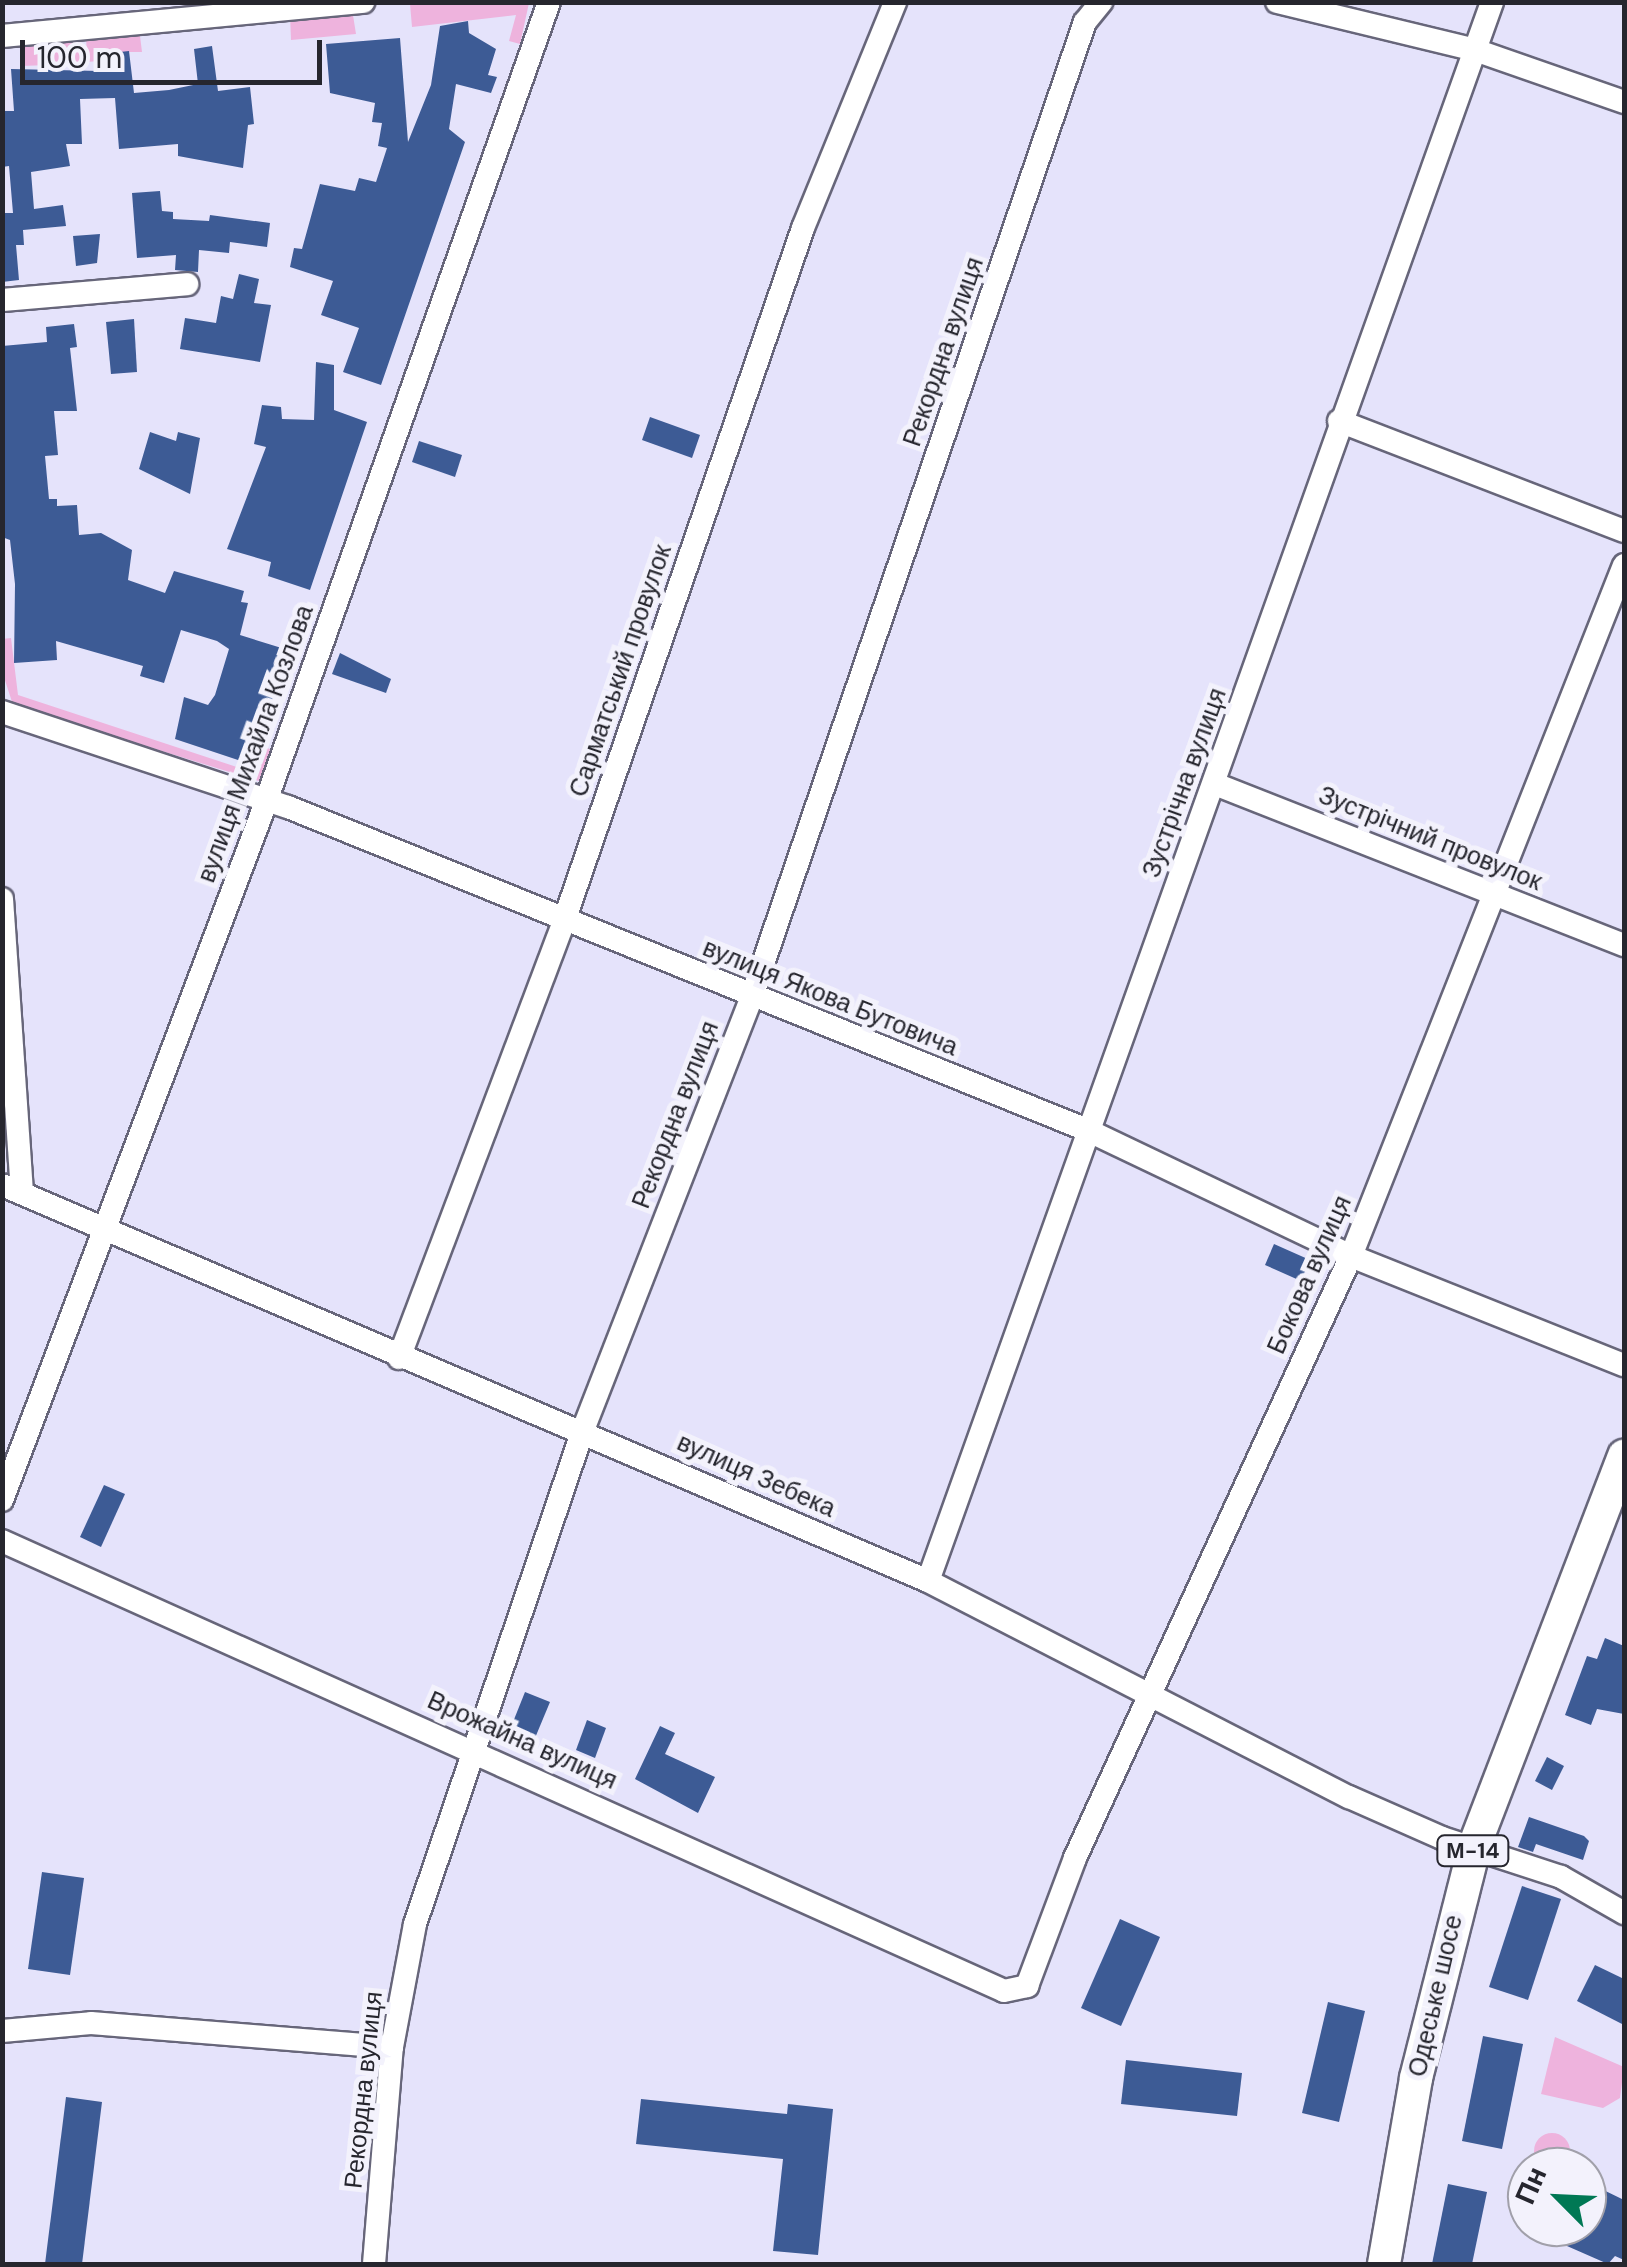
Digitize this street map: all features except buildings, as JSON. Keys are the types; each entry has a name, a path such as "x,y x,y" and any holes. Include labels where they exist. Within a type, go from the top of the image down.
{"highway":[{"name":"Одеське шосе","path":"1384,2264 1416,2078 1474,1844 1624,1456"}],"street":[{"path":"2,36 363,2"},
{"name":"вулиця Михайла Козлова","path":"2,1500 108,1230 266,800 549,2"},
{"name":"Сарматський провулок","path":"399,1358 564,921 802,228 895,2"},
{"name":"Рекордна вулиця","path":"374,2264 392,2047 416,1924 582,1430 752,996 1086,22 1101,2"},
{"path":"1277,2 1475,50 1624,102"},
{"name":"Зустрічна вулиця","path":"928,1581 1087,1130 1215,784 1339,421 1492,2"},
{"path":"2,300 186,284"},
{"path":"1339,421 1624,532"},
{"name":"Бокова вулиця","path":"1017,1991 1034,1977 1075,1858 1351,1256 1624,564"},
{"name":"вулиця Якова Бутовича","path":"2,712 266,800 1087,1130 1351,1256 1624,1365"},
{"name":"Зустрічний провулок","path":"1215,784 1624,945"},
{"path":"2,899 12,1189"},
{"name":"вулиця Зебека","path":"12,1189 399,1358 582,1430 928,1581 1349,1797 1442,1838 1474,1844"},
{"name":"Врожайна вулиця","path":"2,1541 1017,1991"},
{"path":"1474,1844 1562,1876 1624,1913"},
{"path":"2,2031 91,2023 392,2047"}],"shaded area":[{"path":"529,3 520,44 509,41 516,15 412,27 410,4"},
{"path":"352,9 356,34 291,40 290,14"},
{"path":"139,28 142,52 110,52 110,60 87,62 86,34"},
{"path":"79,34 81,64 20,66 20,41"},
{"path":"11,638 18,695 255,773 265,747 272,750 262,782 13,705 2,671 2,639"},
{"path":"1555,2037 1624,2067 1620,2098 1603,2108 1541,2094"},
{"path":"1552,2133 1569,2147 1535,2147 1539,2138"}]}
